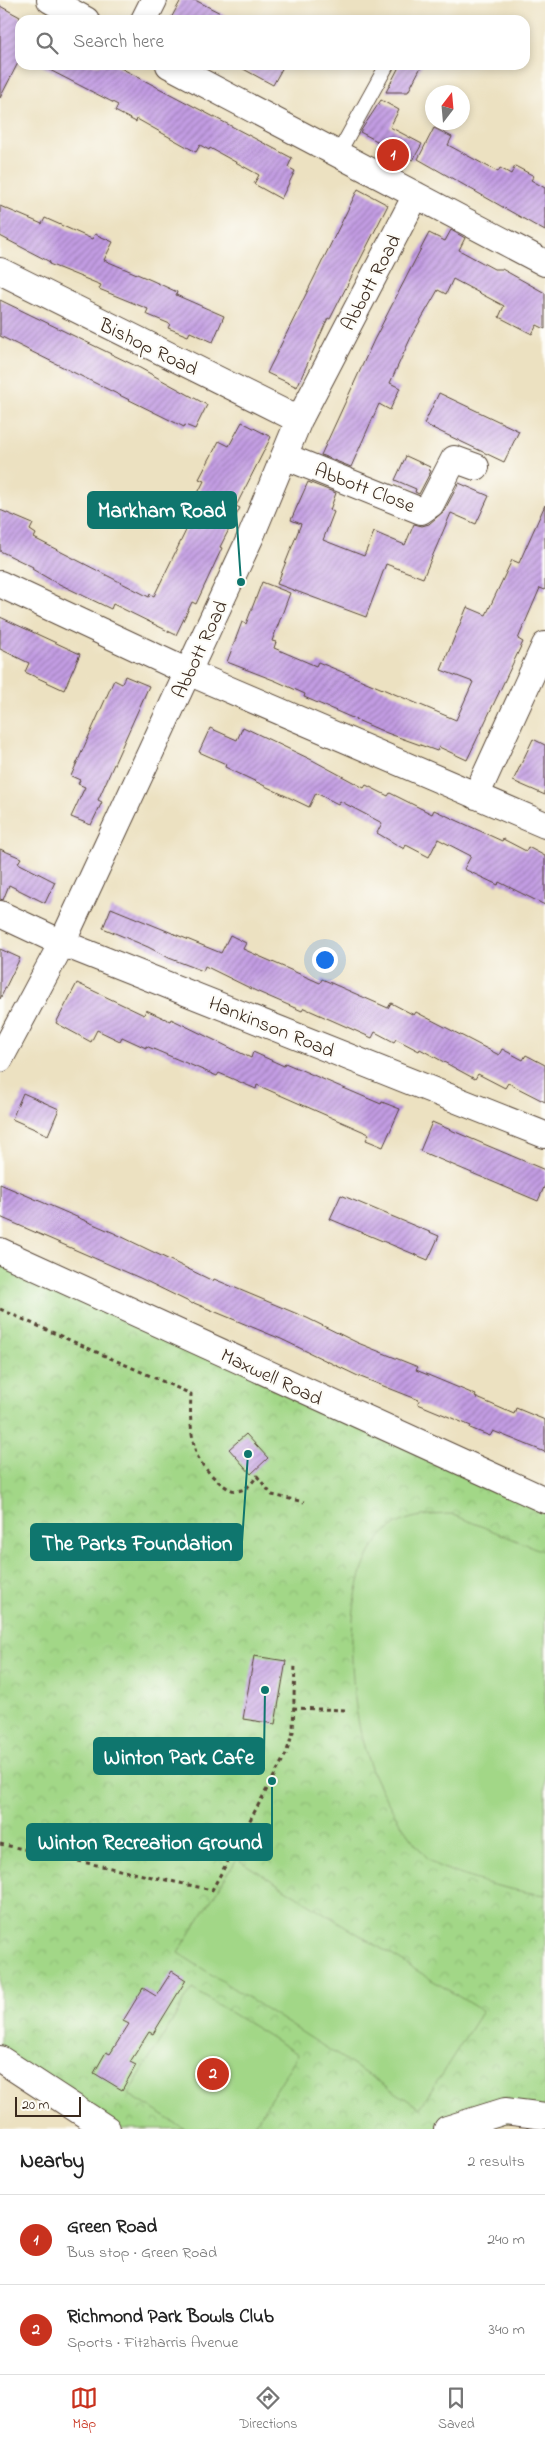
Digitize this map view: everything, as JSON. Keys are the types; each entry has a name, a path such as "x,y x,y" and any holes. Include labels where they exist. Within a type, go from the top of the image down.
{"street":[{"path":"50,0 77,15"},
{"path":"146,15 154,0"},
{"path":"178,70 545,263"},
{"name":"Abbott Road","path":"0,1059 62,943 251,536 299,420 416,195"},
{"name":"Bishop Road","path":"0,271 299,420"},
{"name":"Abbott Close","path":"284,456 421,510 431,504 454,458 476,467"},
{"path":"0,584 188,672 545,825"},
{"path":"476,796 545,647"},
{"name":"Hankinson Road","path":"0,914 62,943 545,1135"},
{"name":"Maxwell Road","path":"0,1251 545,1500"},
{"path":"0,2059 106,2129"},
{"path":"447,2129 505,2111 545,2116"}],"lane":[{"path":"338,154 384,70"}],"path":[{"path":"0,1309 192,1394 190,1412 197,1456 207,1472 227,1488 236,1491 248,1487 257,1476 272,1495 304,1502"},
{"path":"0,1844 212,1890 286,1754 293,1732 295,1663"},
{"path":"293,1708 346,1710"}],"green space":[{"path":"0,1251 545,1502 545,2118 453,2129 107,2129 0,2059"},
{"path":"451,1514 545,1552 545,1895 487,1883 433,1863 414,1842 394,1813 371,1769 361,1733 352,1672 352,1639 354,1606 361,1576 371,1550 387,1531 401,1522 417,1517"},
{"path":"237,1859 482,2011 420,2108 178,1953"},
{"path":"192,1989 298,2054 252,2129 185,2129 128,2094"}],"building":[{"path":"181,0 195,0 224,15 173,15"},
{"path":"0,6 16,15 15,69 0,98"},
{"path":"50,70 125,70 292,158 288,167 295,171 281,199 254,184 259,175 210,148 209,150 200,145 196,152 137,119 136,122 115,111 118,105"},
{"path":"245,70 281,70 273,85"},
{"path":"397,70 419,70 408,92 386,92"},
{"path":"381,100 399,110 390,127 422,144 413,160 360,132"},
{"path":"433,130 438,130 452,137 448,145 498,172 500,168 511,174 515,166 534,176 531,180 545,188 545,231 418,159"},
{"path":"358,189 388,205 330,319 328,318 297,387 267,373"},
{"path":"0,206 42,224 45,218 92,239 95,234 113,242 104,260 177,292 176,295 224,316 213,342 190,332 188,336 168,328 170,324 146,314 148,309 99,289 101,285 49,264 50,262 0,236"},
{"path":"451,230 465,238 459,250 494,269 502,269 545,293 545,329 537,325 532,334 499,317 504,306 453,279 446,294 438,290 412,335 390,383 400,388 390,410 379,404 351,467 321,455 374,340 429,233 445,241"},
{"path":"0,300 140,368 207,405 195,429 185,425 184,427 0,336"},
{"path":"439,393 519,431 504,462 424,424"},
{"path":"242,422 271,437 236,506 240,508 220,547 222,548 196,604 192,602 176,635 113,604 111,609 51,580 32,569 33,567 0,551 0,510 33,524 30,530 36,534 34,538 149,597 150,594 154,596 197,508 192,505 204,481 199,479 219,441 229,446"},
{"path":"406,456 430,467 429,470 431,471 419,494 415,492 416,489 395,480"},
{"path":"308,482 336,493 330,510 334,512 323,540 364,556 374,532 405,545 414,524 422,526 429,524 444,511 459,483 489,496 476,524 451,513 423,578 386,564 366,617 277,584 301,524 291,520"},
{"path":"545,505 545,590 540,588 518,639 523,642 467,760 439,747 437,751 387,733 304,697 305,694 276,681 227,662 242,622 246,624 262,582 290,593 272,641 276,642 274,648 316,666 318,662 456,720 473,682 441,670 467,607 486,615 512,560 519,563"},
{"path":"0,617 80,654 64,690 25,672 29,663 0,649"},
{"path":"125,676 149,686 98,800 102,802 91,825 71,817 85,787 78,784 80,780 71,776 114,680 122,684"},
{"path":"243,727 314,761 364,788 366,785 388,796 390,793 432,814 434,810 502,841 503,839 526,851 528,847 545,856 545,905 499,882 498,885 464,869 471,856 438,839 429,857 406,845 404,849 377,833 382,823 340,801 338,804 316,793 309,807 225,767 226,764 199,752 210,728 237,740"},
{"path":"533,739 545,745 545,795 513,781"},
{"path":"0,849 21,858 18,863 55,882 45,903 9,885 3,900 0,899"},
{"path":"111,908 221,953 230,935 246,943 243,949 320,983 322,979 388,1008 391,1003 414,1015 416,1012 499,1055 502,1049 523,1060 526,1055 545,1065 545,1102 508,1083 505,1088 478,1074 475,1079 420,1049 419,1051 396,1039 394,1042 375,1032 372,1038 304,1008 302,1011 205,966 203,971 169,958 103,928"},
{"path":"0,949 20,958 0,999"},
{"path":"77,983 144,1015 146,1010 170,1021 171,1019 251,1058 253,1052 284,1066 285,1063 381,1104 382,1102 400,1109 383,1147 366,1140 369,1134 257,1085 256,1089 219,1073 217,1076 146,1046 146,1048 122,1037 120,1041 97,1030 91,1042 56,1023"},
{"path":"23,1093 59,1109 48,1135 12,1119"},
{"path":"432,1122 545,1170 545,1185 538,1201 420,1151"},
{"path":"0,1184 114,1233 213,1281 214,1279 307,1318 358,1343 418,1367 416,1370 476,1395 475,1397 514,1414 516,1408 545,1420 545,1452 493,1431 490,1436 470,1428 471,1426 418,1404 419,1400 358,1376 281,1339 193,1304 140,1278 0,1217"},
{"path":"341,1195 439,1236 428,1260 330,1219"},
{"path":"246,1434 268,1458 251,1474 229,1449"},
{"path":"254,1656 286,1661 275,1724 243,1719"},
{"path":"172,1971 186,1980 153,2034 149,2032 130,2062 136,2065 122,2090 94,2073 106,2052 110,2054 129,2024 123,2021 143,1988 156,1996"}],"place":[{"name":"Green Road","path":"393,155"},
{"name":"Markham Road","path":"241,582"},
{"name":"The Parks Foundation","path":"248,1454"},
{"name":"Winton Park Cafe","path":"265,1690"},
{"name":"Winton Recreation Ground","path":"272,1781"},
{"name":"Richmond Park Bowls Club","path":"213,2074"}]}
